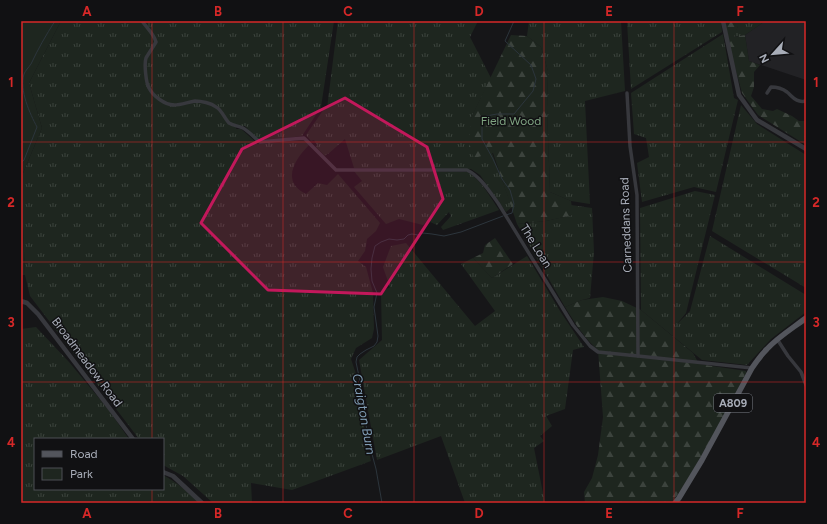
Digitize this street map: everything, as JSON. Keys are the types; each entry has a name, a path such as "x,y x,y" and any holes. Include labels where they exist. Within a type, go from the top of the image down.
{"main road":[{"name":"A809","path":"676,503 702,460 752,368 767,348 806,318"}],"street":[{"name":"The Loan","path":"142,21 155,37 156,42 146,58 145,66 149,88 163,102 172,105 195,102 210,104 221,110 224,118 231,124 242,128 260,142 304,138 336,170 467,170 474,173 484,184 505,215 573,325 590,346 598,352 752,368"},
{"path":"723,21 739,95 757,120 806,150"},
{"path":"769,83 772,87 785,91 798,101 806,101"},
{"path":"767,92 772,87"},
{"name":"Carneddans Road","path":"627,93 630,146 637,195 638,356"},
{"name":"Broadmeadow Road","path":"21,301 27,303 38,314 132,438"},
{"path":"778,339 788,356 801,372 806,385"},
{"path":"164,472 173,476 202,503"}],"highlighted area":[{"path":"345,98 427,147 443,199 381,294 268,290 201,223 242,149"}],"shaded area":[{"path":"765,21 806,21 806,80 749,61 745,35"}],"green space":[{"path":"21,21 61,21 29,83 42,128 21,178"},
{"path":"61,21 334,21 321,107 302,136 272,140 258,140 245,126 237,125 236,129 241,129 258,144 304,140 309,145 299,157 292,171 294,183 298,189 306,194 318,183 327,185 338,174 380,223 376,231 367,239 365,251 358,261 366,267 373,293 374,329 372,338 356,348 351,359 356,374 366,440 371,461 292,490 251,483 252,503 213,503 183,476 164,466 164,438 138,438 30,296 25,275 21,178 42,128 29,83"},
{"path":"338,21 478,21 470,37 491,78 471,118 492,153 512,207 506,212 480,175 471,169 354,168 345,139 325,156 316,147 317,145 314,140 311,141 306,135 324,109 327,108"},
{"path":"529,21 621,21 625,91 585,101 590,204 571,201 550,192 547,108 548,71 541,47 527,36"},
{"path":"627,21 721,21 722,32 631,89"},
{"path":"725,21 738,21 738,26 734,37 745,35 749,61 760,65 754,72 754,87 751,96 762,109 773,111 777,109 799,121 805,121 806,145 758,115 742,93 732,56"},
{"path":"738,21 765,21 745,35 733,37 738,26"},
{"path":"723,34 734,98 738,100 716,192 694,187 642,202 637,163 649,157 646,138 634,134 631,93"},
{"name":"Field Wood","path":"511,35 527,36 541,47 548,71 547,108 550,192 571,201 573,215 546,221 517,224 493,153 474,158 469,147 471,118"},
{"path":"741,105 757,124 806,155 806,288 712,231"},
{"path":"354,171 468,172 482,185 499,210 443,230 441,227 451,216 449,212 437,225 428,221 423,225 399,219 386,224 354,187 362,181"},
{"path":"21,178 25,275 21,275"},
{"path":"695,191 715,195 686,313 676,325 690,311 710,236 806,295 806,312 771,339 747,365 702,360 641,310 640,208"},
{"path":"571,205 592,208 594,252 590,298 565,307 517,224 546,221 572,215"},
{"path":"495,238 513,264 492,278 473,258 483,253 485,245"},
{"path":"406,243 475,326 495,311 461,264 473,258 492,278 527,256 560,311 584,347 573,350 565,409 546,416 552,426 540,436 544,441 534,448 545,503 465,503 441,436 377,460 359,360 382,340 381,292 390,287 383,267 391,246"},
{"path":"603,297 622,301 641,310 693,353 699,364 746,371 711,439 672,503 585,503 584,492 592,478 598,455 603,417 598,350 584,335 565,307 582,300"},
{"path":"36,327 69,362 108,409 128,438 34,438 34,490 164,490 164,476 191,495 199,503 21,503 21,329"}],"waterway":[{"path":"21,163 24,160 37,127 28,109 24,94 24,74 55,21"},
{"name":"Craigton Burn","path":"506,215 512,213 514,204 510,190 502,179 482,139 482,122 486,116 497,114 514,114 533,91 536,79 531,65 505,41 514,21"},
{"name":"Craigton Burn","path":"382,503 376,469 368,439 361,386 356,362 357,357 360,354 374,346 377,342 378,336 374,307 377,293 372,281 371,269 375,246 389,239 404,239 408,235 412,234 418,235 423,233 444,236 461,232 503,216"}]}
